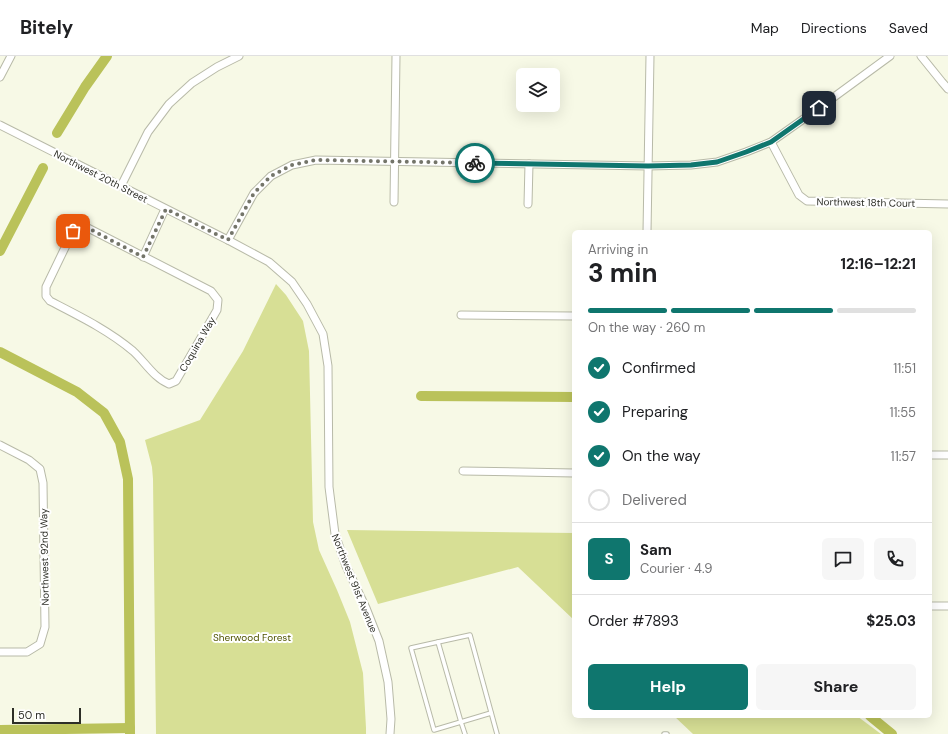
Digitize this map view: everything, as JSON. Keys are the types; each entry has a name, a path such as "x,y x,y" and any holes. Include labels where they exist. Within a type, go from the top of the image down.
{"street":[{"path":"0,77 11,56"},
{"path":"121,186 148,132 170,104 192,83 217,67 239,56"},
{"path":"394,202 396,56"},
{"path":"647,230 650,56"},
{"path":"228,240 254,193 271,176 292,165 316,160 648,166 691,165 717,162 771,142 890,56"},
{"path":"921,56 948,89"},
{"name":"Northwest 20th Street","path":"0,125 269,262 292,282 307,304 323,334"},
{"name":"Northwest 18th Court","path":"771,142 799,195 807,202 948,204"},
{"path":"528,204 529,164"},
{"path":"143,257 166,209"},
{"name":"Coquina Way","path":"80,227 88,228 143,257 211,291 218,300 217,310 176,382 169,384 162,382 133,351 104,330 50,302 46,296 46,287 73,231 80,227"},
{"path":"461,315 572,316"},
{"name":"Northwest 91st Avenue","path":"323,334 328,366 329,487 334,534 346,566 366,608 379,642 388,682 391,719 390,734"},
{"name":"Northwest 92nd Way","path":"0,446 29,460 40,469 43,483 45,626 40,644 27,652 0,652"},
{"path":"932,455 948,455"},
{"path":"463,471 572,473"},
{"path":"932,606 948,606"}],"lane":[{"path":"492,713 434,730 411,648 470,635 492,713 497,734"},
{"path":"438,642 465,734"}],"green space":[{"name":"Sherwood Forest","path":"276,284 286,295 303,321 309,351 313,522 319,550 350,622 363,673 366,734 156,734 153,479 152,467 145,440 200,420 243,351"},
{"path":"347,530 572,533 572,618 518,567 378,604"},
{"path":"676,718 860,718 881,734 693,734"}],"waterway":[{"path":"57,133 85,87 107,56"},
{"path":"0,251 43,168"},
{"path":"0,352 77,392 104,413 120,442 128,479 130,734"},
{"path":"421,396 572,397"},
{"path":"872,718 892,734"},
{"path":"0,730 130,728"}],"way so far":[{"path":"73,231 80,227 88,228 143,257 166,209 228,240 254,193 271,176 292,165 316,160 475,163"}],"route":[{"path":"475,163 648,166 691,165 717,162 771,142 819,108"}]}
